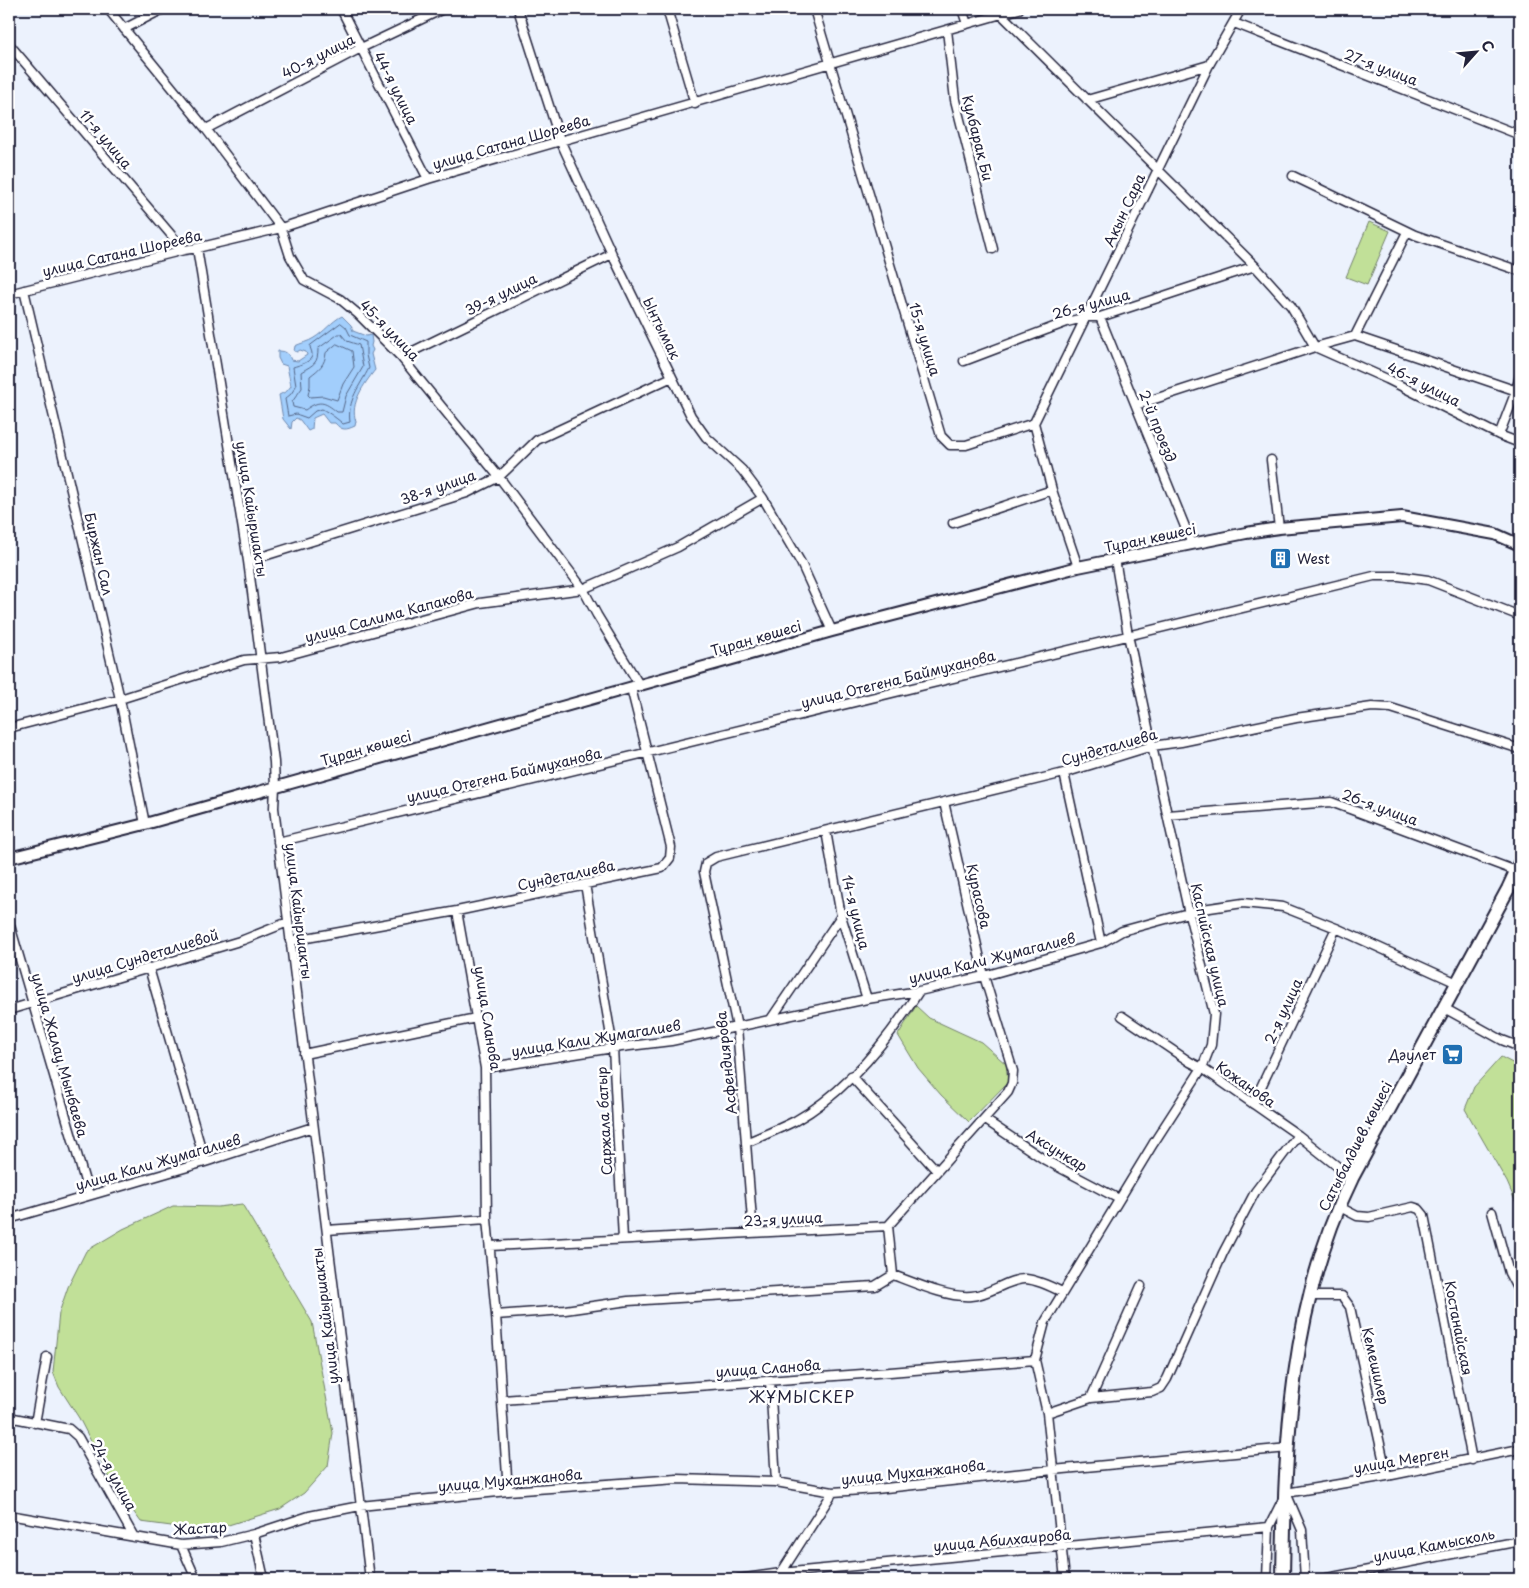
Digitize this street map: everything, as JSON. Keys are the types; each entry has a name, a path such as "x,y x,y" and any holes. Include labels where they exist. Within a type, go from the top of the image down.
{"main road":[{"name":"Сатыбалдиев көшесі","path":"1284,1579 1286,1493 1292,1392 1302,1327 1313,1278 1338,1206 1518,867"}],"street":[{"name":"45-я улица","path":"108,9 206,129 281,228 290,256 304,280 340,299 401,356 499,477 583,589 636,687"},
{"path":"124,30 163,9"},
{"name":"44-я улица","path":"341,9 428,179"},
{"name":"40-я улица","path":"206,129 361,48 443,9"},
{"name":"Ынтымак","path":"518,9 560,140 612,254 691,416 706,437 742,470 763,498 801,564 832,631"},
{"path":"667,9 695,104"},
{"name":"15-я улица","path":"814,9 941,436 950,446 966,446 1034,424"},
{"path":"962,9 967,24"},
{"name":"улица Сатана Шореева","path":"9,294 281,228 428,179 560,140 695,104 1019,9"},
{"name":"Акын Сара","path":"1034,424 1157,169 1209,65 1241,9"},
{"path":"1001,14 1255,266 1291,306 1315,347"},
{"name":"27-я улица","path":"1234,23 1520,135"},
{"name":"Кулбарак Би","path":"947,30 955,100 993,249"},
{"name":"11-я улица","path":"9,44 184,250"},
{"path":"1087,100 1209,65"},
{"path":"1293,176 1408,232 1520,272"},
{"path":"1136,404 1355,336 1408,232"},
{"name":"улица Кайыршакты","path":"197,248 248,561 274,762 274,808 278,842 370,1579"},
{"name":"39-я улица","path":"401,356 612,254"},
{"name":"26-я улица","path":"964,361 1067,322 1087,317 1100,317 1255,266"},
{"name":"Биржан Сал","path":"24,290 120,699 145,824"},
{"name":"2-й проезд","path":"1100,317 1192,544"},
{"name":"46-я улица","path":"1355,336 1518,392"},
{"name":"46-я улица","path":"1315,347 1387,378 1498,436 1520,444"},
{"path":"1498,436 1518,392 1520,375"},
{"name":"38-я улица","path":"248,561 467,493 499,477 537,440 672,377"},
{"path":"1034,424 1052,490 1078,567"},
{"path":"1272,460 1279,528"},
{"path":"953,523 1052,490"},
{"name":"улица Салима Капакова","path":"9,728 120,699 244,660 281,657 480,603 583,589 678,547 763,498"},
{"name":"Тұран көшесі","path":"9,858 145,824 832,631 1078,567 1279,528 1402,517 1495,534 1520,545"},
{"name":"Каспийская улица","path":"1065,1579 1047,1413 1035,1360 1044,1322 1202,1068 1211,1045 1214,1014 1189,914 1152,746 1128,635 1115,560"},
{"name":"улица Отегена Баймуханова","path":"278,842 648,754 1374,576 1399,576 1428,580 1520,616"},
{"name":"Сундеталиева","path":"290,941 457,911 662,868 670,858 671,847 648,754 636,687"},
{"name":"Сундеталиева","path":"706,863 716,857 1064,773 1152,746 1181,742 1296,718 1372,707 1391,708 1520,749"},
{"path":"1064,773 1101,943"},
{"name":"Курасова","path":"944,802 984,976 1013,1071 1012,1083 1008,1092 984,1119"},
{"name":"26-я улица","path":"1168,815 1331,802 1518,867"},
{"name":"14-я улица","path":"826,830 841,916 868,999"},
{"name":"Асфендиярова","path":"706,863 704,872 737,1027 752,1233"},
{"name":"Саржала батыр","path":"585,884 613,1048 623,1239"},
{"name":"улица Кали Жумагалиев","path":"485,1068 671,1041 868,999 919,991 984,976 1101,943 1122,931 1203,909 1243,903 1283,907 1336,928 1457,983"},
{"name":"улица Сланова","path":"457,911 485,1068 487,1219 496,1315 508,1491"},
{"path":"771,1019 841,916"},
{"name":"улица Жалау Мынбаева","path":"9,922 89,1195"},
{"name":"улица Сундеталиевой","path":"9,1010 243,940 288,922"},
{"name":"2-я улица","path":"1253,1104 1336,928"},
{"path":"149,968 205,1162"},
{"path":"746,1143 796,1120 833,1094 883,1044 919,991"},
{"path":"1444,1008 1502,1040 1520,1047"},
{"name":"Кожанова","path":"1122,1016 1190,1062 1202,1068 1298,1135 1352,1178"},
{"path":"304,1054 476,1018"},
{"path":"852,1076 937,1171"},
{"path":"893,1275 888,1226 984,1119"},
{"name":"Аксункар","path":"984,1119 1045,1160 1119,1199"},
{"name":"улица Кали Жумагалиев","path":"9,1219 205,1162 313,1127"},
{"path":"1047,1413 1091,1398 1152,1392 1161,1388 1167,1379 1223,1253 1255,1192 1298,1135"},
{"name":"Костанайская","path":"1338,1206 1357,1216 1413,1207 1419,1209 1424,1215 1472,1460"},
{"path":"1492,1212 1509,1274 1520,1294"},
{"path":"327,1230 487,1219"},
{"name":"23-я улица","path":"490,1246 888,1226"},
{"path":"893,1275 934,1291 970,1296 987,1293 1012,1282 1025,1279 1050,1286 1062,1292"},
{"path":"496,1315 566,1310 628,1301 874,1286 893,1275"},
{"path":"1091,1398 1141,1286"},
{"name":"Кемешилер","path":"1309,1296 1342,1296 1350,1307 1387,1476"},
{"path":"35,1423 47,1357"},
{"name":"улица Сланова","path":"502,1400 1035,1360"},
{"path":"770,1380 776,1482"},
{"name":"24-я улица","path":"9,1416 69,1429 78,1436 134,1537"},
{"name":"улица Муханжанова","path":"360,1506 508,1491 677,1480 776,1482 834,1492 1289,1448"},
{"name":"улица Мерген","path":"1286,1493 1387,1476 1520,1449"},
{"path":"781,1576 834,1492"},
{"path":"1267,1579 1269,1527 1286,1493"},
{"path":"1286,1493 1302,1530 1305,1579"},
{"name":"Жастар","path":"9,1515 181,1545 221,1542 254,1534 309,1516 360,1506"},
{"name":"улица Абилхаирова","path":"738,1579 1269,1527"},
{"path":"254,1534 264,1579"},
{"name":"улица Камысколь","path":"1322,1579 1520,1541"},
{"path":"181,1545 196,1579"},
{"path":"190,1579 192,1571"}],"green space":[{"path":"1369,222 1390,231 1367,285 1346,277"},
{"path":"916,1006 929,1018 981,1042 1006,1064 1008,1082 969,1122 941,1095 918,1068 898,1035"},
{"path":"1501,1057 1520,1067 1520,1212 1507,1182 1465,1109 1474,1087"},
{"path":"242,1204 312,1322 333,1433 328,1466 304,1493 280,1509 209,1531 141,1522 112,1482 79,1418 59,1387 53,1372 59,1313 68,1287 86,1251 123,1229 173,1206 218,1207"}],"water":[{"path":"342,316 351,325 353,331 366,336 371,335 373,350 371,354 375,370 356,401 355,426 342,429 335,423 329,423 322,414 313,418 312,429 308,431 300,420 296,418 292,422 291,429 283,419 279,395 287,391 291,386 287,366 281,364 278,358 278,351 286,353 291,360 298,361 307,355 306,352 300,350 294,351 295,346 314,338"}],"place":[{"name":"West","path":"1281,558"},
{"name":"Дәулет","path":"1452,1054"}],"district":[{"name":"ЖҰМЫСКЕР","path":"802,1396"}]}
